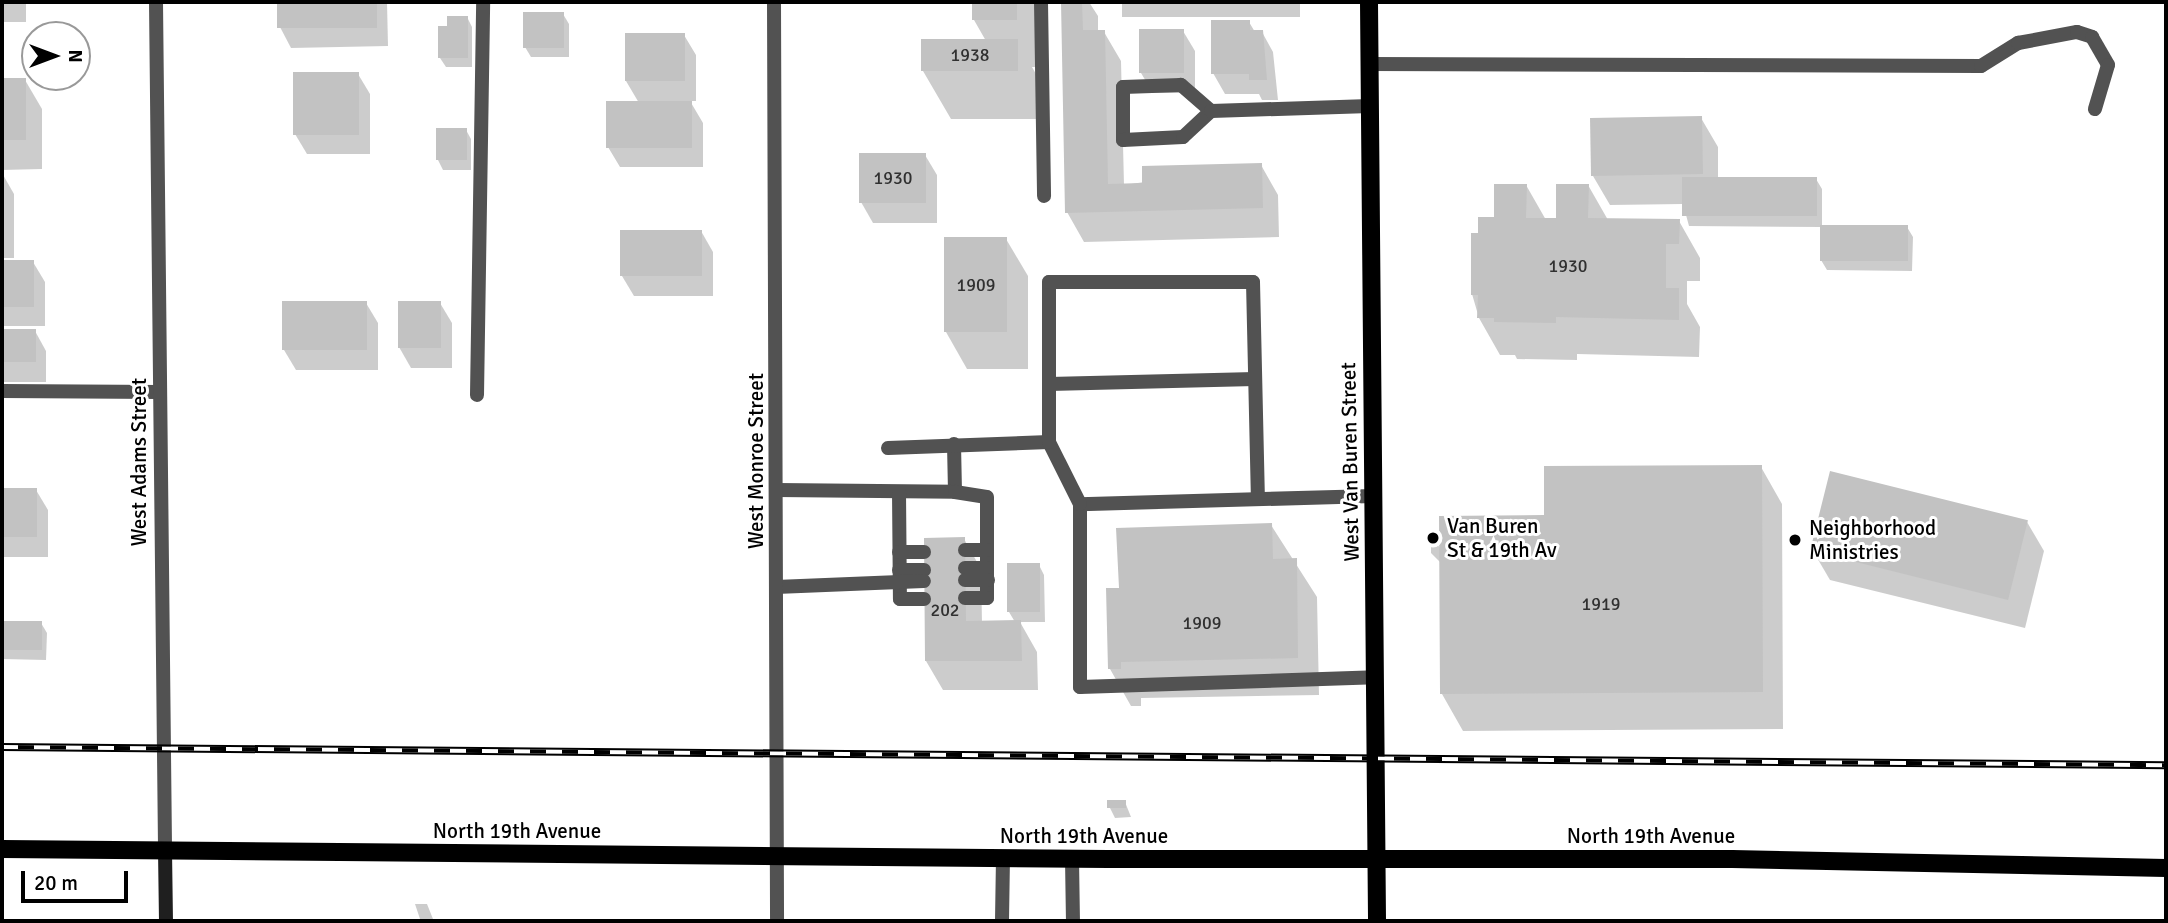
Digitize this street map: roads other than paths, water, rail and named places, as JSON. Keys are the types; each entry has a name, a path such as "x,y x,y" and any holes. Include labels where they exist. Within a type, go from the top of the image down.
{"main road":[{"name":"West Van Buren Street","path":"1369,2 1377,921"},
{"name":"North 19th Avenue","path":"2,849 1072,859 1732,859 2166,868"},
{"name":"West Adams Street","path":"165,850 166,921"}],"street":[{"name":"West Adams Street","path":"156,2 165,850"},
{"path":"477,395 483,2"},
{"name":"West Monroe Street","path":"774,2 777,921"},
{"path":"1041,2 1044,197"},
{"path":"1369,64 1981,66 2018,43 2077,32 2092,37 2108,65 2095,109"},
{"path":"1211,111 1181,85 1123,87 1123,140 1183,137 1211,111 1370,106"},
{"path":"1258,499 1252,282 1049,282 1048,442 1080,504 1080,687 1375,677"},
{"path":"1048,384 1255,379"},
{"path":"2,391 159,392"},
{"path":"888,447 1048,442"},
{"path":"954,444 955,492"},
{"path":"777,490 955,492 987,497 987,598 965,598"},
{"path":"899,492 900,599 924,599"},
{"path":"1080,504 1373,496"},
{"path":"965,550 987,550"},
{"path":"899,552 923,552"},
{"path":"965,574 987,574"},
{"path":"776,587 924,575"},
{"path":"1002,921 1003,858"},
{"path":"1072,859 1073,921"}],"railway":[{"path":"2,747 2166,765"}],"place":[{"name":"Van Buren St & 19th Av","path":"1433,538"},
{"name":"Neighborhood Ministries","path":"1795,540"}]}
